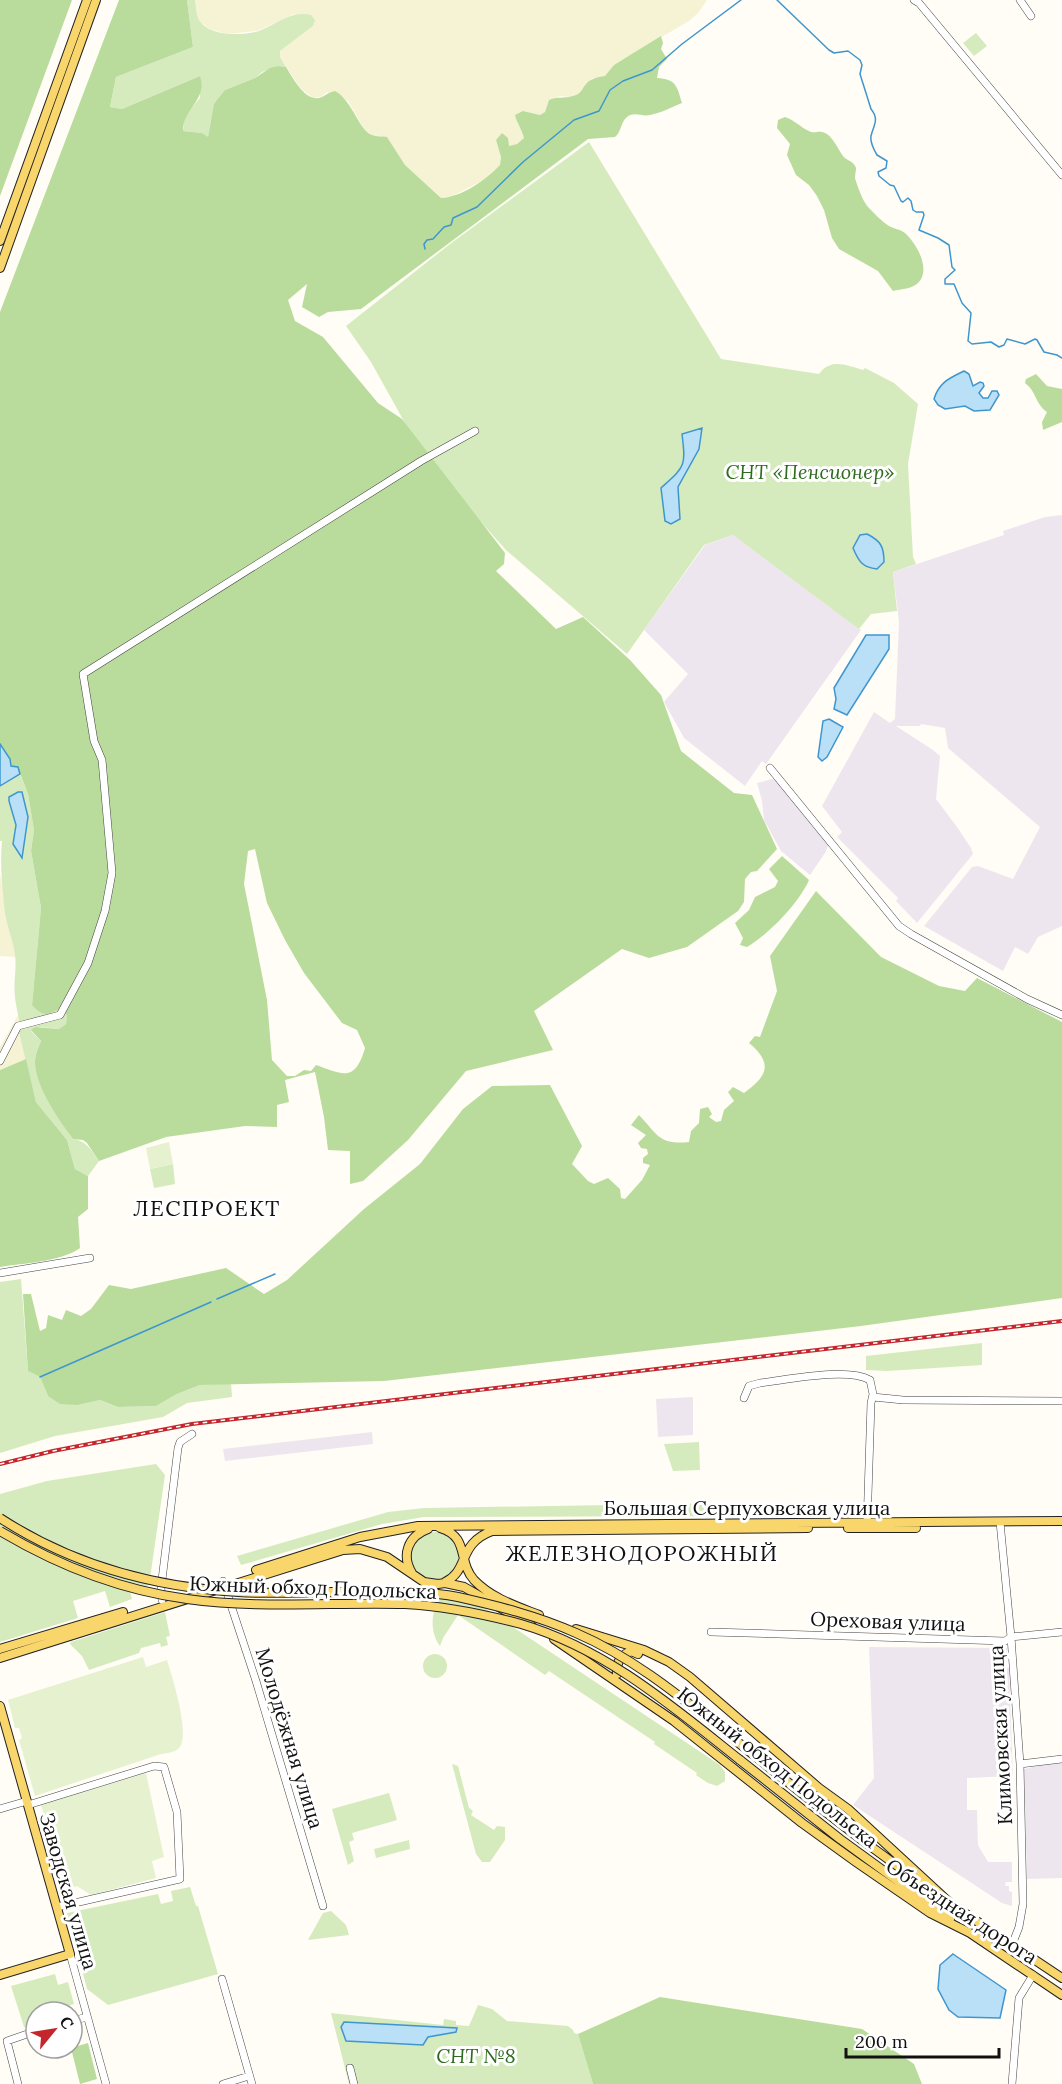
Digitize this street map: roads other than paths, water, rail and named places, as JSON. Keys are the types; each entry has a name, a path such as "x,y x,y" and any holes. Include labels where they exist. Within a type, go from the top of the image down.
{"main road":[{"path":"0,241 87,0"},
{"path":"0,268 96,0"},
{"name":"Южный обход Подольска","path":"0,1518 38,1540 99,1567 128,1576 187,1588 240,1593 409,1593 454,1597 535,1617 578,1633 621,1656 674,1691 862,1840 951,1904"},
{"name":"Большая Серпуховская улица","path":"224,1583 360,1537 407,1527 1000,1524 1062,1521"},
{"name":"Большая Серпуховская улица","path":"1000,1524 1062,1527"},
{"name":"Большая Серпуховская улица","path":"463,1557 476,1539 492,1531 867,1525"},
{"path":"0,1648 343,1550 360,1549 375,1552 387,1557 417,1579 430,1584 445,1583 460,1570 463,1557 460,1544 452,1533 433,1527 418,1533 409,1544 406,1560 412,1574"},
{"name":"Южный обход Подольска","path":"0,1532 67,1567 126,1588 186,1599 244,1604 406,1604 451,1609 522,1625 553,1636 582,1648 667,1700 855,1850 970,1933"},
{"name":"Объездная дорога","path":"463,1557 470,1575 476,1582 505,1602 585,1633 644,1650 669,1662 710,1693 812,1782 848,1809 951,1904 1062,1978"},
{"path":"0,1658 224,1583"},
{"name":"Объездная дорога","path":"445,1583 464,1587 495,1603 574,1651 648,1703 856,1862 930,1913 970,1933 1062,1995"},
{"path":"648,1703 618,1677 617,1664 619,1658 625,1654 631,1652 664,1665 710,1693"},
{"name":"Заводская улица","path":"0,1706 70,1954"},
{"path":"0,1975 70,1954"}],"street":[{"path":"1020,0 1030,16"},
{"path":"918,1 1062,175"},
{"path":"0,1061 18,1026 60,1015 88,963 105,911 112,873 102,760 94,741 83,674 421,461 475,431"},
{"path":"771,768 899,926 1017,993 1062,1015"},
{"path":"0,1273 90,1258"},
{"path":"744,1398 747,1388 753,1385 847,1374 870,1380 873,1397 867,1525"},
{"path":"873,1397 903,1400 1062,1401"},
{"path":"162,1600 161,1588 178,1448 180,1442 192,1434"},
{"name":"Климовская улица","path":"1000,1524 1020,1764 1023,1904 1019,1927 1012,1945"},
{"name":"Молодёжная улица","path":"224,1583 256,1681 323,1906"},
{"name":"Ореховая улица","path":"711,1632 1005,1641 1011,1637 1062,1632"},
{"path":"1020,1764 1062,1760"},
{"path":"0,1809 154,1766 164,1767 177,1812 180,1879 57,1907"},
{"name":"Заводская улица","path":"70,1954 106,2084"},
{"path":"1012,2084 1019,1998 1033,1975"},
{"path":"222,1978 250,2080 223,2084"},
{"path":"18,2084 7,2041 24,2035"},
{"path":"350,2068 354,2084"}],"water":[{"path":"964,371 969,374 973,386 980,382 983,383 984,386 979,393 983,398 988,398 992,391 997,391 999,395 990,410 974,411 965,406 945,409 934,399 942,385"},
{"path":"702,428 699,449 678,487 680,519 671,524 665,521 661,488 682,465 684,453 682,434"},
{"path":"867,534 876,539 882,548 884,562 877,569 862,563 853,548 860,535"},
{"path":"866,635 889,635 889,649 847,715 834,709 836,699 834,688"},
{"path":"829,719 843,727 827,757 822,761 818,757 823,721"},
{"path":"0,744 10,759 11,766 18,767 20,774 0,786"},
{"path":"22,792 28,817 22,858 13,844 16,825 9,801 9,797"},
{"path":"953,1954 1006,1990 1000,2018 958,2017 949,2010 938,1989 940,1965"},
{"path":"344,2022 457,2028 456,2032 428,2037 423,2045 346,2041 341,2027"}],"waterway":[{"path":"425,249 424,244 427,240 433,239 444,227 451,225 453,218 477,207 523,162 574,120 599,111 610,90 623,81 652,70 682,44 741,0"},
{"path":"777,0 829,50 834,53 848,51 860,60 862,65 860,74 875,116 872,143 877,155 887,161 886,168 878,172 879,176 894,186 901,201 908,198 913,210 923,212 919,230 949,245 952,267 955,270 945,279 945,284 954,284 962,303 971,313 968,341 972,344 991,342 999,347 1004,345 1007,339 1025,344 1035,339 1044,352 1062,358"},
{"path":"217,1299 275,1274"},
{"path":"40,1377 211,1302"}],"railway":[{"path":"0,1464 53,1451 192,1424 1062,1321"}],"district":[{"name":"ЛЕСПРОЕКТ","path":"207,1208"},
{"name":"ЖЕЛЕЗНОДОРОЖНЫЙ","path":"642,1553"}],"park label":[{"name":"СНТ «Пенсионер»","path":"810,471"},
{"name":"СНТ №8","path":"476,2055"}]}
